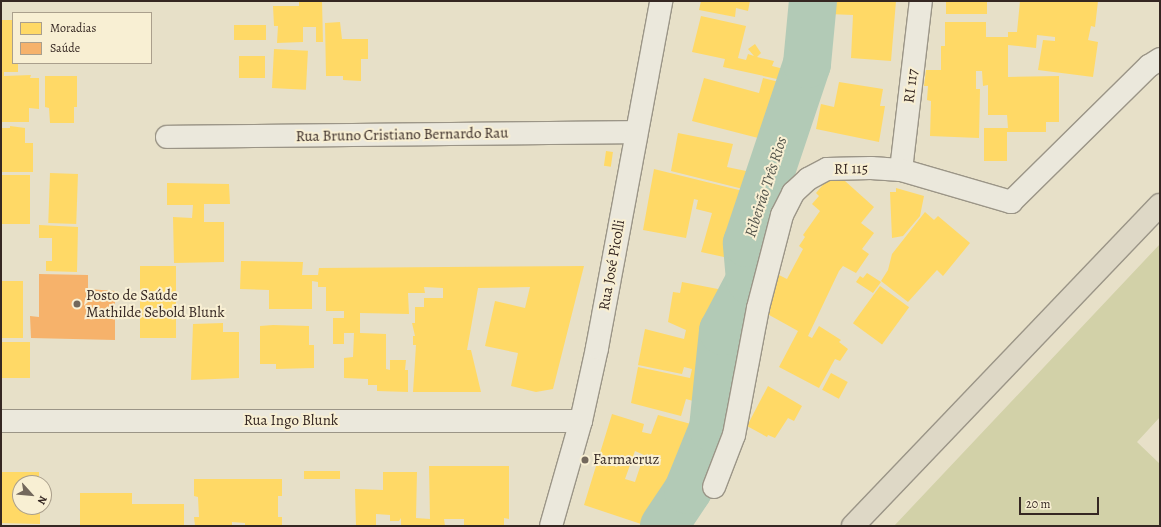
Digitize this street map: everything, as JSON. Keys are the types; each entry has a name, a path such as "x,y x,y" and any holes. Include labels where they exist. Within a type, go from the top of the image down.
{"highway":[{"path":"853,526 1160,205"}],"street":[{"name":"Rua José Picolli","path":"551,526 581,421 597,348 661,1"},
{"name":"RI 117","path":"901,170 921,1"},
{"name":"RI 115","path":"714,487 734,435 758,308 782,215 793,193 808,179 827,169 844,167 901,170 1011,202 1149,66 1160,58"},
{"name":"Rua Bruno Cristiano Bernardo Rau","path":"167,137 636,132"},
{"name":"Rua Ingo Blunk","path":"1,421 581,421"}],"green space":[{"path":"1160,244 1160,417 1137,442 1160,464 1160,526 894,526"}],"building: Moradias":[{"path":"299,1 322,1 323,42 316,42 316,27 303,27 303,42 277,43 278,26 274,26 273,6 299,6"},
{"path":"701,1 750,1 748,11 736,8 735,17 699,10"},
{"path":"830,1 896,1 891,61 851,58 853,15 828,14"},
{"path":"946,1 987,1 987,14 946,14"},
{"path":"1020,1 1098,1 1095,27 1091,26 1088,40 1098,42 1093,77 1038,70 1043,40 1055,41 1055,37 1037,35 1036,48 1008,45 1008,77 1059,76 1059,122 1046,122 1046,132 1007,132 1007,161 984,161 984,128 1008,128 1007,115 988,115 988,85 983,86 982,71 976,71 976,89 980,89 979,138 930,136 931,101 927,100 928,86 924,86 926,70 941,70 941,46 945,46 945,22 986,22 986,37 1008,37 1008,32 1017,32"},
{"path":"701,16 746,26 738,58 746,60 748,54 754,56 748,49 755,44 761,53 757,57 774,61 772,66 788,70 786,81 723,67 725,59 692,52"},
{"path":"1,20 12,20 12,64 18,64 18,72 4,72 4,76 31,75 30,78 39,78 39,109 29,108 29,122 1,122"},
{"path":"340,22 342,39 368,39 368,59 361,59 361,81 343,80 343,76 326,76 325,23"},
{"path":"234,25 266,25 266,40 234,40"},
{"path":"274,49 308,51 306,90 272,88"},
{"path":"239,56 265,56 265,78 239,78"},
{"path":"45,76 77,76 77,107 74,107 74,123 50,123 49,108 45,107"},
{"path":"704,78 759,93 763,78 791,85 770,141 692,121"},
{"path":"839,82 883,89 880,106 885,106 879,142 816,129 821,104 834,107"},
{"path":"10,126 25,128 25,143 33,143 33,172 1,172 1,128 10,128"},
{"path":"678,133 733,144 727,167 751,172 747,190 671,171"},
{"path":"606,151 613,152 611,167 604,166"},
{"path":"654,169 751,193 733,259 701,252 712,213 696,209 698,200 694,199 686,238 643,230"},
{"path":"50,173 78,174 76,224 48,223"},
{"path":"832,174 845,181 874,207 861,223 874,233 862,249 869,254 856,273 843,266 839,271 808,336 812,338 819,326 841,340 839,342 848,349 840,361 835,359 819,388 779,367 798,331 762,311 775,273 787,279 803,249 799,246 805,237 803,235 820,211 812,204 819,196 816,193"},
{"path":"1,175 30,175 30,224 1,224"},
{"path":"167,183 229,184 230,204 204,204 204,222 224,222 224,262 174,263 173,217 192,218 193,205 167,205"},
{"path":"896,188 924,196 920,216 903,236 892,238 890,192 896,192"},
{"path":"925,212 934,220 938,216 970,243 943,276 937,270 908,302 881,281 888,270 892,254"},
{"path":"39,225 78,227 77,272 46,271 46,261 52,261 52,238 39,238"},
{"path":"241,261 303,262 302,275 318,275 319,268 584,266 553,389 536,392 511,386 518,353 485,346 495,301 525,308 530,287 478,288 467,350 471,350 481,392 413,392 416,345 413,345 413,336 415,336 412,323 415,323 415,307 424,307 424,298 443,298 443,288 424,287 425,293 408,293 409,314 360,313 360,333 386,334 386,369 390,370 390,360 406,360 405,370 408,370 408,392 377,391 377,385 368,385 368,379 344,378 344,358 353,357 354,333 344,333 344,344 333,344 333,318 344,318 344,311 326,311 326,287 318,287 318,282 312,281 312,309 269,309 269,290 240,289"},
{"path":"140,266 176,266 176,338 140,338"},
{"path":"867,273 881,282 873,293 856,282 860,276 863,278"},
{"path":"1,281 23,281 23,338 1,338"},
{"path":"682,282 723,290 697,402 686,399 681,416 631,403 638,367 690,378 692,369 684,367 682,374 638,365 645,329 684,339 686,330 668,322 673,292 680,293"},
{"path":"880,286 909,307 882,344 853,323"},
{"path":"223,323 223,332 239,332 239,378 191,380 193,324"},
{"path":"260,326 309,326 309,345 314,345 314,368 276,369 276,364 260,364"},
{"path":"1,342 30,342 30,378 1,378"},
{"path":"831,373 848,382 839,399 822,390"},
{"path":"768,386 802,406 794,421 788,418 775,438 768,435 767,437 747,426"},
{"path":"612,414 644,424 642,432 651,434 658,415 691,424 664,491 662,491 647,526 584,505","holes":["635,451 644,455 635,482 625,479"]},
{"path":"429,466 509,466 509,519 504,518 504,526 464,526 464,519 444,519 445,526 401,526 401,518 399,521 390,521 390,515 376,514 376,525 356,526 355,489 383,490 383,472 417,472 416,518 430,519"},
{"path":"304,471 340,471 340,479 304,479"},
{"path":"1,472 39,472 39,475 12,475 12,515 40,515 40,524 1,523"},
{"path":"194,479 282,479 282,496 278,496 278,517 282,517 282,526 245,526 245,523 232,522 232,526 195,526 194,517 199,517 198,497 194,496"},
{"path":"80,493 132,493 132,504 184,504 184,526 80,526"}],"building: Saúde":[{"name":"Posto de Saúde Mathilde Sebold Blunk","path":"39,274 88,275 88,289 115,291 115,340 31,338 30,316 39,317"}],"waterway":[{"name":"Ribeirão Três Rios","path":"664,526 688,490 713,428 723,331 750,280 747,243 807,64 813,1"}],"place":[{"name":"Posto de Saúde Mathilde Sebold Blunk","path":"77,304"},
{"name":"Farmacruz","path":"585,460"}]}
